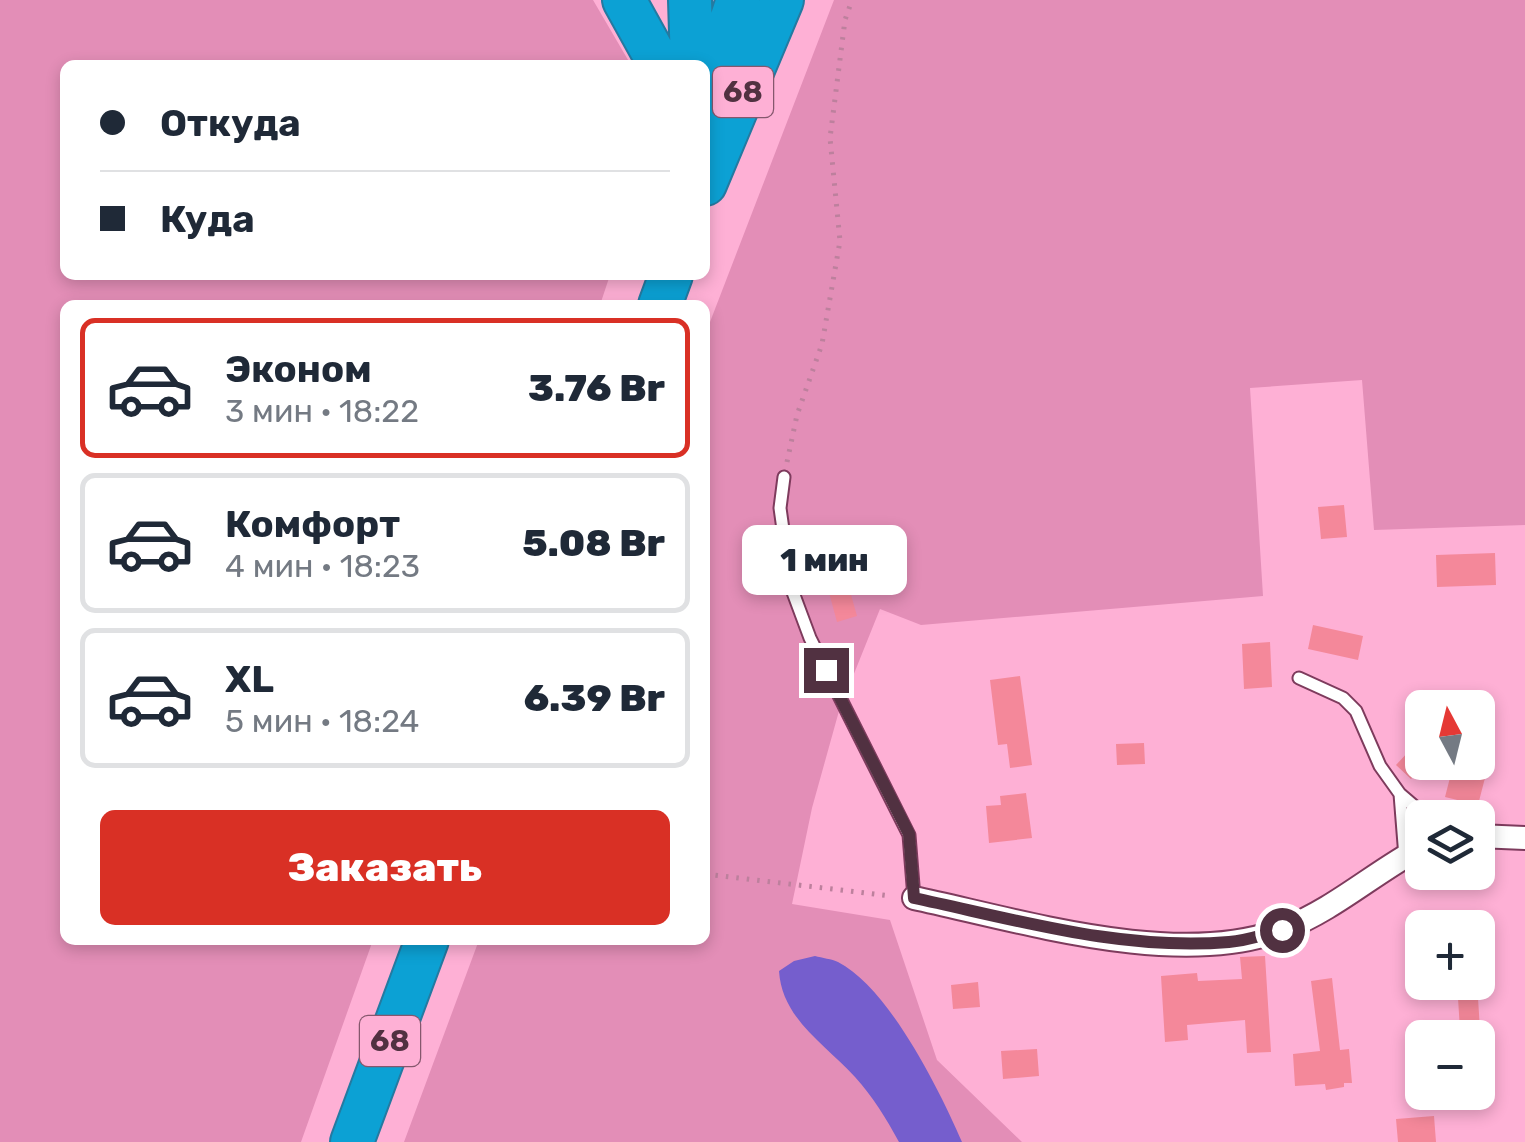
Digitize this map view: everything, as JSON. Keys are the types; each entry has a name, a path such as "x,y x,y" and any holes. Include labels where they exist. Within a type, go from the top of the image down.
{"highway":[{"name":"68","path":"690,0 692,60"},
{"name":"68","path":"710,148 726,42 738,0"},
{"name":"68","path":"710,169 782,0"},
{"path":"625,2 657,60"},
{"name":"68","path":"352,1142 425,945"}],"street":[{"path":"1495,837 1525,838"},
{"path":"914,898 1098,937 1167,944 1232,942 1282,930 1329,908 1405,858"}],"lane":[{"path":"784,477 780,508 792,586 810,638 909,834 914,898"},
{"path":"1300,678 1342,698 1356,711 1380,766 1407,800"},
{"path":"1400,794 1405,815"}],"path":[{"path":"784,477 797,415 822,344 840,242 830,138 844,20 852,0"},
{"path":"710,875 914,898"}],"shaded area":[{"path":"0,0 593,0 628,60 60,60 60,280 608,280 602,300 60,300 60,945 371,945 301,1142 0,1142"},
{"path":"834,0 1525,0 1525,525 1374,530 1362,380 1250,388 1263,596 921,625 880,609 839,711 812,808 792,904 890,920 937,1060 1022,1142 404,1142 477,945 710,945 710,322"},
{"path":"815,956 838,962 876,994 927,1069 962,1142 899,1142 862,1085 796,1017 782,988 779,971 794,961"}],"building":[{"path":"1344,505 1347,537 1321,539 1318,507"},
{"path":"1495,553 1496,585 1437,587 1436,555"},
{"path":"848,584 857,616 837,622 828,589"},
{"path":"1313,625 1363,636 1358,660 1308,649"},
{"path":"1270,642 1272,687 1244,689 1242,644"},
{"path":"1020,676 1032,765 1010,768 1007,744 998,745 990,680"},
{"path":"1144,743 1145,764 1117,765 1116,744"},
{"path":"1405,755 1405,773 1396,765"},
{"path":"1449,780 1484,780 1479,800 1445,797"},
{"path":"1026,793 1032,838 989,843 986,806 1001,805 1000,796"},
{"path":"1265,956 1271,1052 1247,1053 1245,1020 1187,1025 1188,1040 1165,1042 1161,976 1197,973 1198,981 1242,979 1240,957"},
{"path":"1332,978 1340,1050 1349,1049 1352,1083 1326,1090 1325,1084 1295,1086 1293,1054 1320,1051 1311,981"},
{"path":"978,982 980,1007 953,1009 951,985"},
{"path":"1458,1000 1478,1000 1479,1020 1459,1020"},
{"path":"1037,1049 1039,1076 1003,1079 1001,1051"},
{"path":"1434,1116 1436,1142 1398,1142 1396,1119"}],"route":[{"path":"826,670 909,834 914,898 1098,937 1167,944 1232,942 1282,930"}]}
